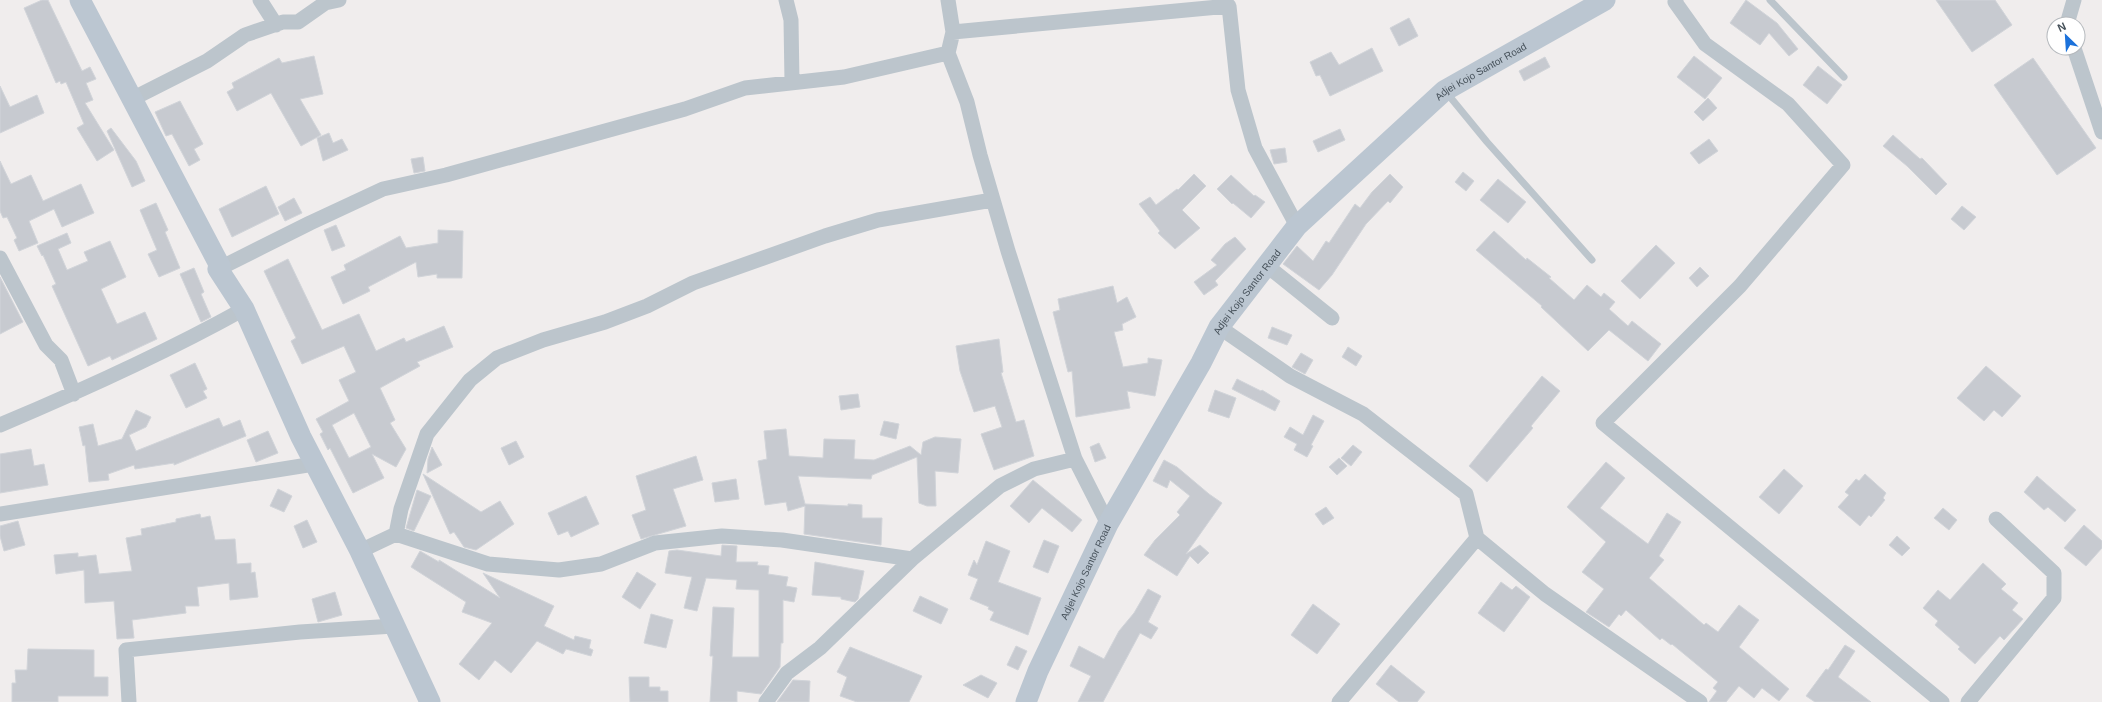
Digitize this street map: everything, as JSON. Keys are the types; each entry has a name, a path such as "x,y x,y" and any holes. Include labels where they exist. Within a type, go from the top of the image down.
{"street":[{"path":"80,0 220,266 218,269 244,309 314,464 360,551 430,702"},
{"path":"260,0 276,25"},
{"path":"132,99 207,61 245,35 283,22 298,22 325,4 339,0"},
{"path":"786,0 791,20 792,82"},
{"path":"948,0 953,32 948,53 967,102 992,200 1075,459 1108,524"},
{"name":"Adjei Kojo Santor Road","path":"1026,702 1038,671 1108,524 1201,363 1219,327 1297,226 1444,91 1605,0"},
{"path":"1676,0 1675,2 1705,44 1788,104 1843,165 1740,286 1603,423 1942,702"},
{"path":"2069,16 2074,0"},
{"path":"953,32 1229,6 1238,90 1255,148 1297,226"},
{"path":"218,269 383,189 446,175 685,109 745,88 844,77 948,53"},
{"path":"2077,56 2102,132"},
{"path":"396,534 401,509 427,434 470,380 497,358 543,340 605,322 648,306 693,283 832,234 878,220 992,200"},
{"path":"0,258 46,344 61,360 74,394"},
{"path":"1266,266 1332,318"},
{"path":"0,426 74,394 188,340 244,309"},
{"path":"1219,327 1290,376 1364,414 1466,494 1477,538 1545,594 1700,702"},
{"path":"766,702 787,673 820,648 912,559 1000,486 1034,469 1075,459"},
{"path":"0,514 314,464"},
{"path":"1968,702 2054,598 2054,573 1996,519"},
{"path":"360,551 396,534 488,564 559,570 601,564 655,543 722,536 782,540 912,559"},
{"path":"1339,702 1477,538"},
{"path":"129,702 126,650 300,632 394,626"}],"lane":[{"path":"1770,0 1844,77"},
{"path":"1444,91 1487,142 1592,260"}],"building":[{"path":"42,0 48,0 82,71 90,67 96,79 86,83 93,100 85,103 114,150 97,161 77,128 84,124 66,82 61,84 60,81 56,83 24,8"},
{"path":"1746,0 1777,23 1798,49 1789,56 1769,33 1760,45 1730,23"},
{"path":"1936,0 1995,0 2012,25 1972,52"},
{"path":"1409,18 1418,36 1399,46 1390,28"},
{"path":"1372,48 1383,71 1330,96 1320,75 1316,76 1310,62 1331,52 1339,65"},
{"path":"314,56 323,94 300,99 321,135 301,146 271,93 237,111 227,92 234,88 232,83 279,58 282,63"},
{"path":"1694,56 1722,78 1705,99 1677,77"},
{"path":"1545,57 1550,67 1524,81 1519,71"},
{"path":"2033,58 2096,148 2057,175 1994,85"},
{"path":"1818,66 1842,85 1827,104 1803,85"},
{"path":"0,86 10,107 37,95 44,113 0,133"},
{"path":"1708,98 1717,108 1703,121 1694,112"},
{"path":"180,101 203,144 194,149 200,160 189,166 172,134 166,136 155,112"},
{"path":"111,128 136,161 145,181 132,187 107,131"},
{"path":"1340,129 1345,140 1318,152 1313,141"},
{"path":"329,133 333,143 342,139 348,150 323,161 317,138"},
{"path":"1893,135 1920,159 1922,158 1947,184 1936,195 1907,166 1883,146"},
{"path":"1709,139 1718,151 1699,164 1690,153"},
{"path":"1285,148 1287,162 1274,164 1270,150"},
{"path":"423,157 425,171 414,173 411,159"},
{"path":"0,161 11,184 31,175 43,201 81,184 94,213 62,227 54,209 29,221 38,243 19,251 14,240 17,238 7,217 3,218 0,211"},
{"path":"1463,172 1474,181 1466,191 1455,182"},
{"path":"1194,174 1206,186 1182,210 1200,228 1175,249 1158,233 1160,231 1139,204 1150,197 1156,205 1177,189 1178,190"},
{"path":"1390,174 1403,187 1390,203 1388,201 1366,224 1332,275 1319,290 1283,264 1297,246 1313,261 1326,241 1329,243 1355,204 1360,208 1372,192"},
{"path":"1231,175 1254,196 1255,195 1265,202 1251,218 1233,203 1232,204 1217,189"},
{"path":"1498,179 1526,202 1508,223 1480,200"},
{"path":"266,186 279,214 232,237 219,209"},
{"path":"294,198 302,213 285,221 278,207"},
{"path":"156,203 168,230 165,232 180,268 159,277 148,254 157,250 140,210"},
{"path":"1962,206 1976,217 1964,230 1951,219"},
{"path":"336,225 345,246 332,251 324,230"},
{"path":"438,230 463,231 462,278 437,278 437,274 418,277 416,262 368,287 370,291 343,304 331,277 346,270 344,265 400,236 406,248 438,243"},
{"path":"1494,231 1526,260 1527,258 1551,277 1549,278 1574,300 1587,285 1601,297 1604,293 1615,302 1609,309 1628,326 1632,321 1661,344 1648,361 1609,330 1588,351 1541,307 1542,306 1476,250"},
{"path":"67,233 71,243 58,249 67,270 88,261 84,252 110,241 126,277 101,289 116,322 117,324 145,312 157,339 112,360 110,356 88,366 52,286 56,284 43,255 42,256 37,246"},
{"path":"1235,237 1246,249 1215,281 1218,285 1204,295 1194,282 1217,265 1211,260 1225,244"},
{"path":"1656,245 1675,263 1640,299 1621,281"},
{"path":"288,259 322,330 359,314 376,351 404,338 406,342 444,326 453,347 417,362 420,366 380,388 395,420 390,423 406,449 396,467 372,454 384,478 353,493 330,448 328,450 320,434 323,432 316,419 349,401 339,380 356,372 344,346 302,364 291,341 296,338 264,271","holes":["354,413 371,447 349,458 332,425"]},
{"path":"1700,267 1709,276 1697,287 1689,278"},
{"path":"194,268 204,292 201,294 211,317 201,322 180,274"},
{"path":"0,277 23,322 0,334"},
{"path":"1113,286 1117,303 1127,297 1136,317 1122,324 1123,330 1114,332 1123,367 1148,363 1148,358 1162,360 1155,396 1127,391 1130,408 1076,417 1072,371 1068,372 1053,312 1060,310 1058,299"},
{"path":"1272,327 1292,335 1287,345 1268,338"},
{"path":"999,339 1003,372 1001,373 1016,422 1024,420 1034,456 994,470 981,434 1002,427 995,406 974,412 960,371 956,346"},
{"path":"1348,347 1362,356 1356,366 1342,357"},
{"path":"1301,353 1313,360 1305,374 1292,367"},
{"path":"195,363 207,389 203,391 207,398 186,408 170,375"},
{"path":"1986,366 2021,396 2002,417 1994,410 1984,421 1957,398"},
{"path":"1542,376 1560,391 1531,426 1533,428 1487,482 1469,466"},
{"path":"1237,379 1261,391 1262,390 1280,401 1275,411 1232,389"},
{"path":"1215,390 1236,398 1229,418 1208,411"},
{"path":"858,394 860,407 841,410 839,396"},
{"path":"136,410 151,417 146,427 129,435 136,451 219,418 223,427 240,420 246,436 174,465 174,463 135,469 134,465 108,474 109,480 89,482 85,445 83,446 79,427 93,424 98,446 122,439"},
{"path":"1313,415 1324,421 1311,445 1313,446 1307,457 1294,450 1297,444 1284,437 1290,427 1303,435"},
{"path":"884,421 899,424 896,439 880,435"},
{"path":"786,429 789,456 823,458 824,439 855,440 854,459 874,460 910,446 921,455 923,442 935,437 961,439 958,473 935,471 936,506 927,506 919,503 917,457 872,475 871,479 798,476 805,504 848,506 848,504 862,505 862,518 882,518 881,545 804,534 805,506 788,511 786,502 765,505 758,461 767,459 764,431"},
{"path":"268,431 278,453 256,462 247,440"},
{"path":"516,441 524,457 509,465 501,448"},
{"path":"1099,443 1106,458 1095,462 1090,447"},
{"path":"1353,445 1362,452 1351,466 1341,458"},
{"path":"432,447 442,465 427,473 428,459"},
{"path":"31,449 34,466 44,464 48,485 0,493 0,454"},
{"path":"696,456 703,480 673,489 686,526 641,539 632,515 646,510 636,476"},
{"path":"1339,458 1347,466 1337,475 1329,467"},
{"path":"1164,460 1177,467 1222,503 1186,554 1200,545 1209,553 1198,564 1190,556 1177,576 1144,555 1155,540 1180,515 1177,512 1190,496 1170,480 1167,488 1153,481"},
{"path":"1606,462 1625,478 1600,508 1648,544 1667,513 1681,522 1659,556 1664,560 1649,578 1704,625 1706,623 1718,632 1739,605 1759,620 1739,647 1789,689 1779,701 1762,688 1754,698 1739,686 1726,702 1709,702 1717,691 1713,688 1718,682 1672,644 1671,645 1662,638 1660,640 1626,610 1621,616 1619,614 1609,627 1586,612 1604,589 1582,572 1606,542 1567,507"},
{"path":"1784,469 1803,486 1779,514 1759,497"},
{"path":"423,474 481,512 500,501 514,524 476,550 464,547 454,532 450,534"},
{"path":"1865,474 1886,493 1883,498 1885,500 1871,517 1869,515 1860,526 1838,507 1849,495 1845,492 1856,479 1859,481"},
{"path":"2037,476 2076,510 2065,522 2048,507 2044,510 2024,492"},
{"path":"736,479 739,499 715,502 712,483"},
{"path":"1033,480 1082,520 1072,532 1042,508 1029,523 1010,506"},
{"path":"278,489 292,496 284,512 270,506"},
{"path":"417,490 431,496 414,531 406,528"},
{"path":"586,496 599,524 571,537 568,531 558,535 548,513"},
{"path":"1326,507 1334,518 1323,525 1315,514"},
{"path":"1943,508 1957,520 1949,530 1934,518"},
{"path":"200,514 201,518 210,516 215,540 235,539 237,564 251,563 251,573 255,572 258,597 230,600 229,583 197,587 199,606 185,606 186,613 132,620 134,638 117,639 114,601 85,603 84,570 56,574 54,555 78,553 78,557 96,555 99,574 132,571 126,538 142,535 141,529 176,522 176,519"},
{"path":"307,520 317,542 303,548 294,526"},
{"path":"18,521 25,545 4,551 0,536 0,526"},
{"path":"2084,525 2102,541 2102,548 2086,566 2064,548"},
{"path":"1897,536 1910,548 1902,556 1889,545"},
{"path":"1044,540 1059,546 1048,573 1033,567"},
{"path":"986,541 1010,551 998,582 1041,598 1028,635 990,620 994,612 988,609 989,607 970,599 978,579 968,575 974,560 977,565"},
{"path":"722,545 737,546 736,562 758,562 757,565 769,566 768,574 788,577 786,586 797,588 794,602 783,600 783,643 781,643 780,667 761,694 737,691 737,702 710,702 713,656 710,656 713,607 734,608 732,657 759,657 759,590 736,589 737,580 706,578 697,611 684,608 692,577 665,573 669,551 677,550 721,556"},
{"path":"420,551 439,562 439,560 500,598 483,573 554,606 544,626 574,640 575,636 591,640 589,648 593,650 591,656 566,649 563,654 537,641 511,673 495,660 479,680 459,664 492,623 462,612 466,602 411,567"},
{"path":"815,562 864,571 858,599 855,602 841,599 841,597 812,595"},
{"path":"1983,563 2006,584 2001,589 2018,603 2012,610 2023,619 2004,640 2000,636 1975,664 1958,649 1960,647 1935,625 1938,621 1923,608 1938,590 1950,600"},
{"path":"637,572 656,584 640,609 622,597"},
{"path":"1501,582 1512,590 1516,586 1530,597 1504,632 1478,613"},
{"path":"1148,589 1161,596 1148,622 1158,628 1151,639 1140,633 1103,702 1078,702 1091,676 1070,666 1079,646 1104,659 1119,631 1134,613"},
{"path":"335,592 342,615 318,622 312,599"},
{"path":"920,596 948,609 941,624 913,611"},
{"path":"1313,604 1340,624 1317,654 1291,635"},
{"path":"651,614 673,620 666,648 644,643"},
{"path":"1845,645 1855,651 1838,677 1871,702 1815,702 1806,696 1826,669 1828,670"},
{"path":"1016,646 1027,651 1018,670 1007,665"},
{"path":"850,647 922,676 909,702 857,702 840,696 847,677 837,672"},
{"path":"28,649 94,650 94,677 108,677 108,696 58,696 58,702 12,702 12,683 16,683 15,670 27,670"},
{"path":"1391,665 1425,692 1417,702 1399,702 1376,684"},
{"path":"981,675 997,683 988,698 963,685"},
{"path":"629,677 649,677 649,687 660,687 660,691 668,691 668,702 630,702"},
{"path":"793,680 810,681 809,702 777,702"}]}
